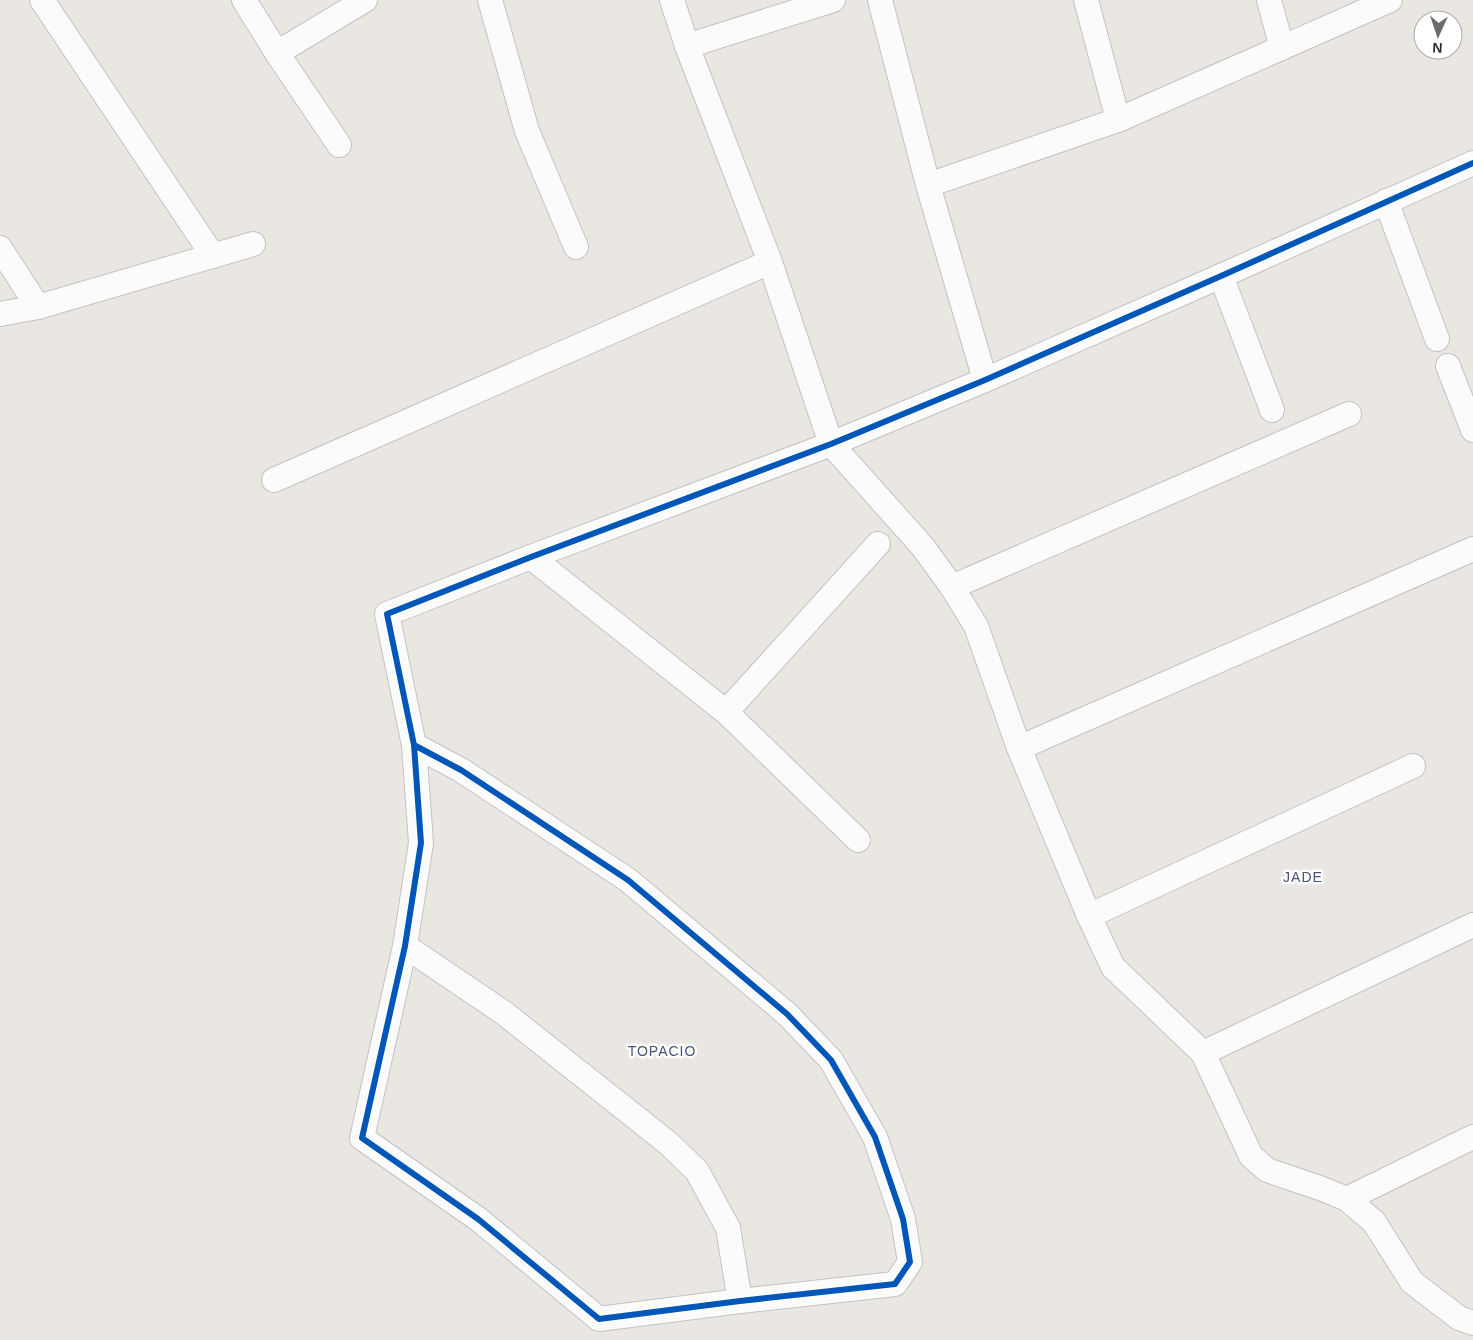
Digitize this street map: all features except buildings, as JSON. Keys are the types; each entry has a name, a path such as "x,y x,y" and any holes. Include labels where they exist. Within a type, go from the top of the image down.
{"street":[{"path":"42,0 212,256"},
{"path":"244,0 339,145"},
{"path":"278,53 365,0"},
{"path":"490,0 527,131 576,247"},
{"path":"672,0 687,46 770,262 831,444 923,547 952,587 976,626 1019,748 1089,916 1113,967 1203,1053 1251,1156 1267,1170 1347,1199 1374,1222 1412,1282 1459,1318 1473,1323"},
{"path":"687,46 834,0"},
{"path":"880,0 928,184 985,380"},
{"path":"1086,0 1118,120"},
{"path":"1269,0 1282,48"},
{"path":"928,184 1118,120 1390,0"},
{"path":"414,745 461,770 628,880 787,1014 831,1060 874,1137 903,1219 910,1262 895,1284 599,1319 478,1219 362,1138 405,946 421,843 414,745 386,614 531,557 831,444 985,380 1473,163"},
{"path":"1386,201 1437,339"},
{"path":"0,314 38,307 254,244"},
{"path":"0,248 38,307"},
{"path":"274,480 770,262"},
{"path":"1221,276 1272,410"},
{"path":"1448,366 1473,430"},
{"path":"952,587 1349,414"},
{"path":"726,712 878,544"},
{"path":"1019,748 1473,549"},
{"path":"531,557 726,712 858,840"},
{"path":"1089,916 1413,766"},
{"path":"1203,1053 1473,925"},
{"path":"405,946 504,1013 668,1143 696,1171 728,1228 740,1301"},
{"path":"1347,1199 1473,1136"}],"cycle path":[{"path":"414,745 461,770 628,880 787,1014 831,1060 875,1137 903,1219 910,1262 895,1284 599,1319 478,1219 362,1138 405,946 421,843 414,745 387,614 531,557 831,444 985,380 1473,163"}],"district":[{"name":"JADE","path":"1303,877"},
{"name":"TOPACIO","path":"662,1051"}]}
